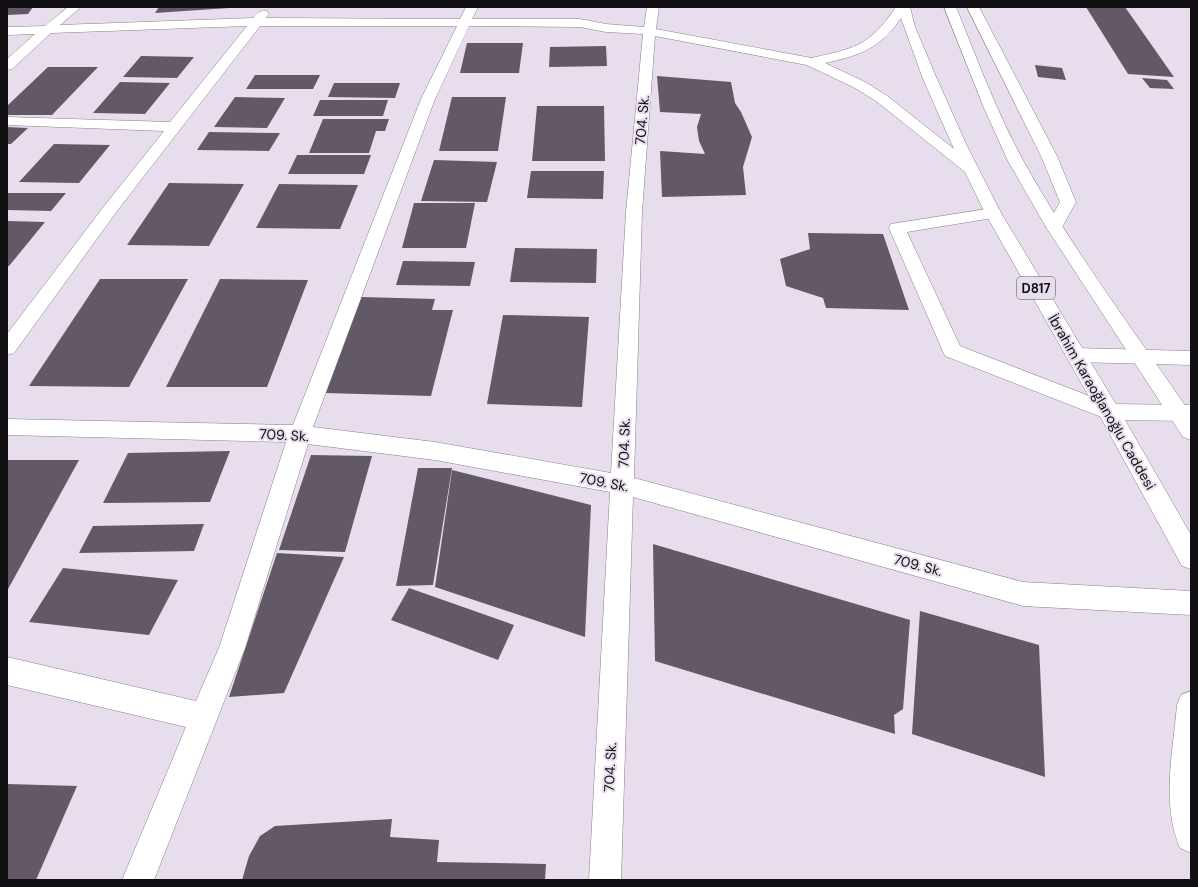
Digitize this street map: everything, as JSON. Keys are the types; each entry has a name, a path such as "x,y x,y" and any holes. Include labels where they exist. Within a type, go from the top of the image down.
{"main road":[{"path":"7,66 28,46 75,7"},
{"path":"7,348 111,208 268,7"},
{"path":"138,880 232,648 300,434 428,99 472,7"},
{"name":"704. Sk.","path":"605,880 634,212 649,31 653,7"},
{"path":"812,62 853,52 871,43 883,33 903,7"},
{"name":"İbrahim Karaoğlanoğlu Caddesi","path":"903,7 930,79 972,172 993,213 1109,412 1191,558"},
{"path":"950,7 991,108 1016,161 1054,227 1140,356 1185,413 1191,431"},
{"path":"973,7 1049,156 1068,202 1054,227"},
{"path":"7,31 47,30 247,33 463,26 581,32 606,28 649,31 812,62 854,82 881,98 972,172"},
{"path":"321,34 463,26"},
{"path":"7,46 51,45"},
{"path":"7,121 175,127"},
{"path":"993,213 898,228 952,352 1109,412 1185,413"},
{"path":"1075,355 1191,358"},
{"name":"709. Sk.","path":"7,427 300,434 435,451 623,485 1023,594 1191,603"},
{"path":"7,671 204,717"},
{"path":"1191,705 1184,802 1191,837"}],"building":[{"path":"7,7 33,7 28,14 7,15"},
{"path":"159,7 229,7 229,8 155,13"},
{"path":"1086,7 1125,7 1174,77 1128,74"},
{"path":"467,43 523,43 519,73 460,73"},
{"path":"606,46 607,66 549,67 550,47"},
{"path":"141,56 194,57 177,78 123,77"},
{"path":"1035,65 1062,68 1066,80 1038,77"},
{"path":"48,67 98,67 52,115 7,115 7,106"},
{"path":"255,75 320,75 313,89 246,89"},
{"path":"657,76 731,82 735,103 741,112 752,137 743,167 746,195 662,197 660,151 705,154 699,141 697,127 701,114 660,112"},
{"path":"1142,78 1167,80 1174,89 1150,88"},
{"path":"120,82 170,83 145,114 93,113"},
{"path":"334,83 400,83 395,98 328,97"},
{"path":"235,97 285,98 267,128 214,127"},
{"path":"452,97 506,97 498,151 439,151"},
{"path":"320,100 388,100 383,116 313,116"},
{"path":"537,106 604,106 605,161 532,161"},
{"path":"323,119 389,119 385,131 376,131 369,153 309,153"},
{"path":"7,127 28,128 11,144 7,144"},
{"path":"209,132 280,133 269,151 197,150"},
{"path":"54,144 110,145 79,183 19,182"},
{"path":"297,155 371,155 364,174 288,174"},
{"path":"434,160 497,162 487,202 421,201"},
{"path":"531,171 604,171 603,199 527,198"},
{"path":"169,183 244,184 209,246 127,245"},
{"path":"279,184 358,185 340,229 256,228"},
{"path":"7,193 66,193 51,211 7,210"},
{"path":"414,203 475,203 466,248 402,248"},
{"path":"7,221 45,222 9,266 7,266"},
{"path":"808,233 883,234 909,310 826,308 823,298 786,286 780,259 810,249"},
{"path":"515,248 597,249 596,283 510,282"},
{"path":"403,261 475,262 470,286 396,285"},
{"path":"100,279 188,279 129,387 29,386"},
{"path":"220,279 308,280 267,387 166,387"},
{"path":"361,297 435,299 432,310 453,310 431,396 325,393"},
{"path":"503,315 589,317 582,407 487,404"},
{"path":"230,451 210,502 103,503 128,453"},
{"path":"311,455 372,456 345,552 279,550"},
{"path":"7,460 79,460 7,591"},
{"path":"418,468 452,468 433,585 396,586"},
{"path":"452,470 591,505 585,637 435,587"},
{"path":"204,524 194,551 79,553 93,526"},
{"path":"653,544 910,620 903,709 894,715 895,734 655,661"},
{"path":"277,553 344,557 284,693 229,697"},
{"path":"63,568 178,580 149,635 29,622"},
{"path":"409,588 514,625 498,660 391,620"},
{"path":"920,611 1039,645 1045,777 912,734"},
{"path":"7,784 77,786 36,880 7,880"},
{"path":"392,819 390,837 439,840 437,862 546,864 545,880 242,880 249,856 260,836 275,826"}]}
